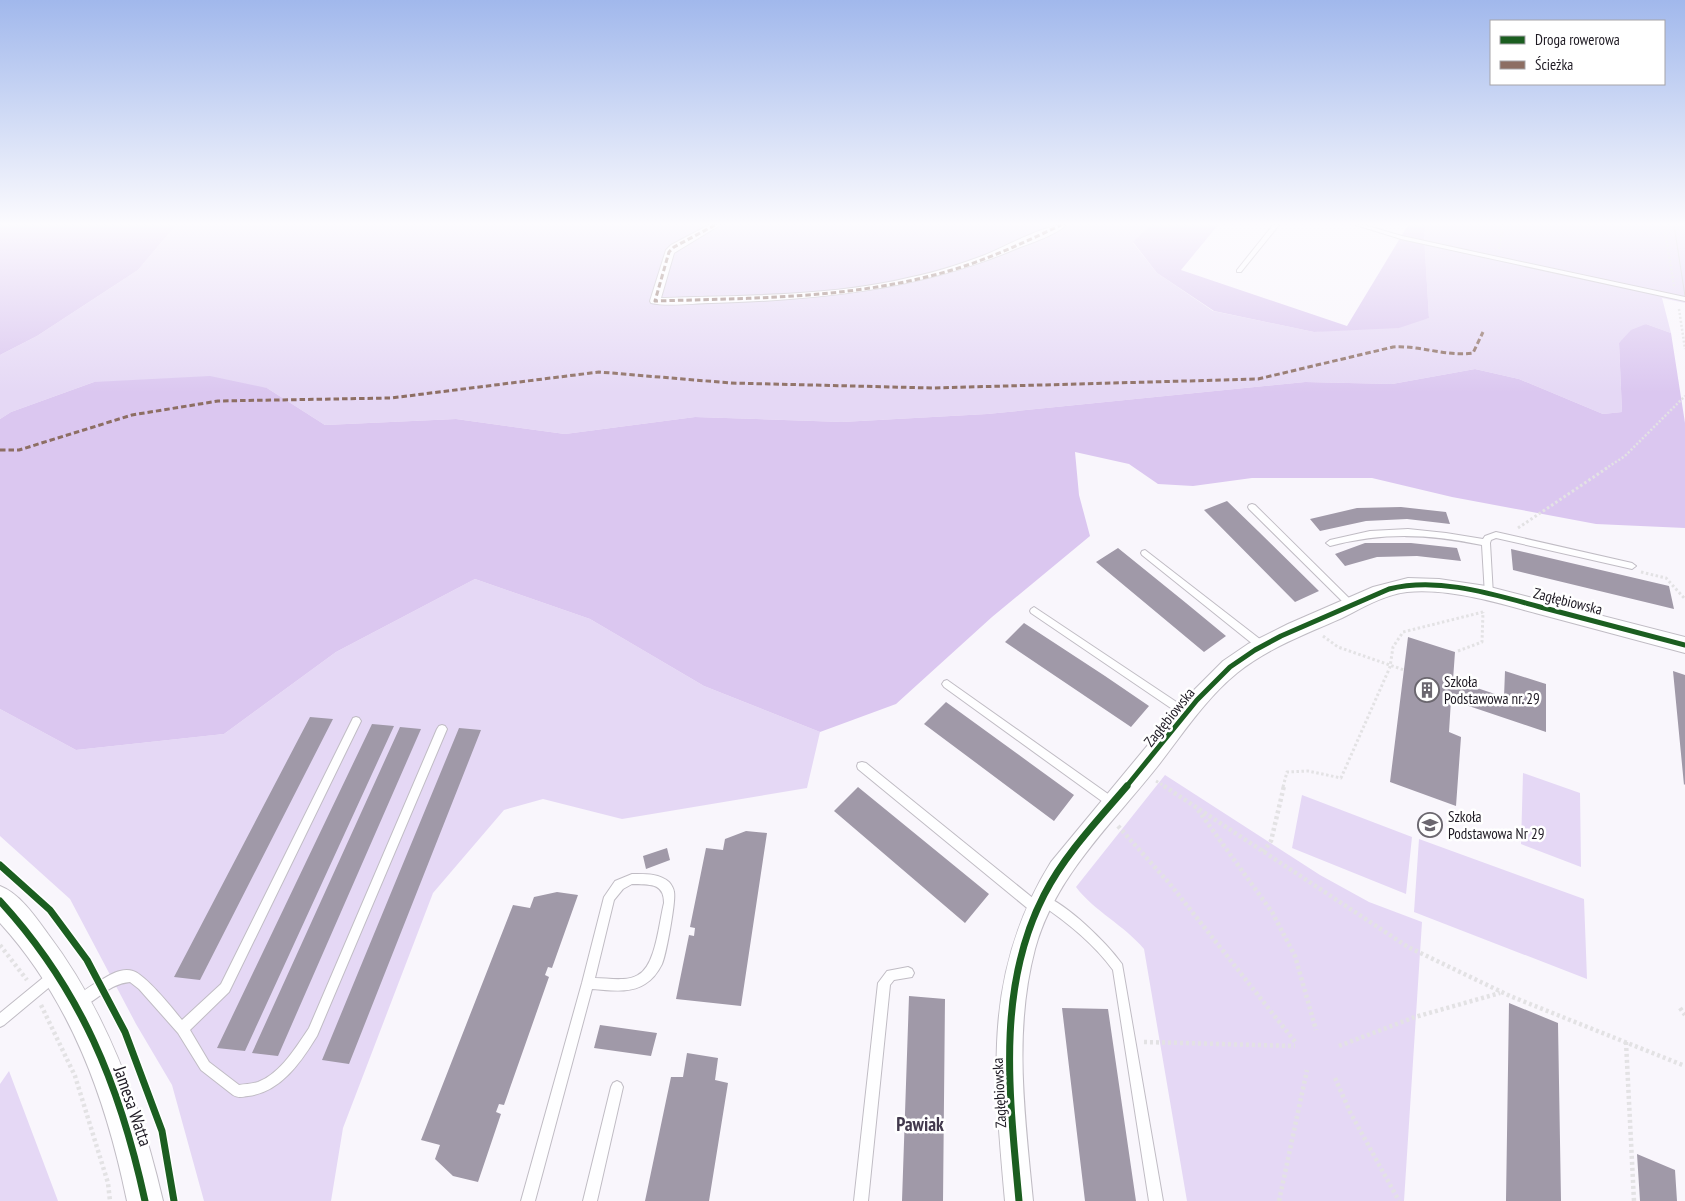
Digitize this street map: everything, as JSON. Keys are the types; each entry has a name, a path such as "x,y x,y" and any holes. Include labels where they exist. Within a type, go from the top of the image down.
{"street":[{"path":"661,281 655,301 792,296 900,281"},
{"name":"Zagłębiowska","path":"1019,1201 1009,1057 1010,1024 1024,945 1038,903 1079,841 1115,814 1187,714 1230,667 1262,646 1351,605 1405,585 1437,586 1485,604 1618,626 1685,645"},
{"name":"Jamesa Watta","path":"0,901 21,921 46,983 76,1005 122,1107 137,1159 145,1201"}],"lane":[{"path":"1601,281 1685,299"},
{"path":"1252,506 1351,605"},
{"path":"1330,543 1359,535 1407,532 1459,537 1486,543"},
{"path":"1485,604 1486,543 1488,538 1496,535 1508,536 1634,568"},
{"path":"1145,553 1262,646"},
{"path":"1034,612 1187,714"},
{"path":"947,684 1115,814"},
{"path":"182,1028 224,988 356,721"},
{"path":"76,1005 100,987 119,976 132,976 143,985 182,1028 205,1066 237,1091 260,1088 277,1076 296,1058 313,1032 442,729"},
{"path":"862,766 1038,903 1057,908 1111,957 1118,968 1156,1201"},
{"path":"528,1201 588,983 609,897 619,885 632,878 652,880 664,885 669,892 669,903 657,961 650,974 640,981 621,985 588,983"},
{"path":"861,1201 884,983 891,975 908,973"},
{"path":"0,1021 46,983"},
{"path":"590,1201 617,1087"}],"path":[{"path":"1508,536 1625,456 1685,396"},
{"path":"1634,568 1666,578 1685,599"},
{"path":"1263,852 1271,841 1287,772 1308,771 1341,778 1391,666 1393,647 1402,632 1485,604 1482,642 1458,651"},
{"path":"1328,629 1319,633 1338,647 1404,670"},
{"path":"1151,778 1408,947 1501,993 1685,1066"},
{"path":"1196,807 1272,912 1296,956 1316,1030"},
{"path":"1115,814 1296,1045 1130,1042"},
{"path":"0,945 21,971 46,983 108,1183 110,1201"},
{"path":"1338,1046 1415,1017 1501,993"},
{"path":"1680,1008 1685,1015"},
{"path":"1626,1042 1634,1201"},
{"path":"1279,1201 1307,1070"},
{"path":"1335,1078 1350,1112 1399,1201"}],"shaded area":[{"path":"0,281 121,281 37,336 0,355"},
{"path":"121,281 1169,281 1213,311 1314,332 1429,318 1427,281 1685,281 1685,303 1662,298 1671,333 1646,324 1619,343 1622,412 1603,414 1519,379 1475,369 1392,384 1305,382 987,414 842,422 695,417 565,434 456,419 325,425 267,388 94,382 11,412 0,419 0,355 37,336"},
{"path":"1169,281 1214,281 1347,326 1374,281 1427,281 1429,318 1399,328 1314,332 1214,311"},
{"path":"1646,324 1671,333 1685,423 1685,528 1596,524 1452,497 1372,478 1252,478 1193,486 1158,484 1129,464 1075,452 1079,495 1090,536 992,617 896,704 820,732 704,686 590,619 475,579 336,652 224,734 76,750 0,709 0,419 11,412 94,382 210,376 267,388 325,425 456,419 565,434 695,417 842,422 987,414 1305,382 1392,384 1475,369 1519,379 1603,414 1622,412 1619,343 1631,330"},
{"path":"475,579 590,619 704,686 820,732 807,788 622,819 543,799 504,810 433,893 343,1128 331,1201 204,1201 172,1085 136,1024 70,899 0,836 0,709 76,750 224,734 336,652"},
{"path":"1523,773 1580,793 1581,867 1521,844"},
{"path":"1165,775 1320,875 1369,902 1422,922 1404,1201 1187,1201 1144,949 1136,940 1083,896 1076,887"},
{"path":"1302,795 1412,837 1406,894 1292,848"},
{"path":"1419,839 1584,899 1587,979 1414,912"},
{"path":"9,1071 58,1201 0,1201 0,1084"}],"building":[{"path":"1227,501 1319,591 1295,602 1204,510"},
{"path":"1401,507 1446,512 1450,524 1407,519 1366,521 1320,531 1310,519 1357,508"},
{"path":"1365,543 1411,543 1457,548 1461,561 1417,556 1377,557 1345,566 1335,554"},
{"path":"1118,548 1226,636 1204,652 1096,562"},
{"path":"1511,549 1669,586 1674,609 1513,570"},
{"path":"1024,623 1149,706 1131,727 1005,642"},
{"path":"1408,637 1455,652 1453,680 1504,697 1505,671 1546,684 1546,732 1451,700 1449,732 1461,737 1456,806 1390,782"},
{"path":"1673,671 1685,675 1684,785"},
{"path":"946,702 1074,795 1054,821 924,724"},
{"path":"310,717 333,719 200,980 174,977"},
{"path":"372,724 394,726 245,1051 217,1048"},
{"path":"400,727 421,729 278,1056 252,1053"},
{"path":"459,728 481,730 349,1064 322,1060"},
{"path":"858,787 989,894 965,923 834,811"},
{"path":"746,831 767,833 741,1006 676,999 689,935 694,936 695,928 690,927 706,848 723,850 725,839"},
{"path":"667,848 670,860 646,869 643,856"},
{"path":"557,892 578,895 552,968 548,967 545,975 549,977 504,1105 499,1104 496,1112 501,1114 478,1182 453,1176 435,1159 440,1145 421,1140 513,905 530,908 534,897"},
{"path":"909,996 945,999 943,1201 902,1201"},
{"path":"1509,1003 1558,1023 1561,1201 1506,1201"},
{"path":"1062,1008 1108,1009 1136,1201 1085,1201"},
{"path":"600,1025 657,1033 651,1056 594,1048"},
{"path":"687,1053 718,1058 715,1080 728,1083 709,1201 645,1201 671,1077 683,1077"},
{"path":"1637,1154 1675,1170 1677,1201 1640,1201"}],"tram line":[{"path":"1683,281 1685,296"}],"marked path":[{"path":"661,281 655,301 802,296 874,288 910,281"},
{"path":"0,450 19,450 132,415 218,401 391,398 599,372 731,383 933,388 1258,379 1393,347 1413,347 1463,355 1473,353 1483,332"}],"cycle path":[{"path":"1019,1201 1010,1092 1010,1026 1017,976 1033,919 1045,893 1075,848 1218,677 1242,658 1281,636 1380,592 1408,585 1439,586 1486,594 1685,645"},
{"path":"0,865 50,910 87,960 125,1032 162,1131 174,1201"},
{"path":"0,901 27,931 52,964 94,1040 125,1121 145,1201"}],"place":[{"name":"Szkoła Podstawowa nr. 29","path":"1427,690"},
{"name":"Szkoła Podstawowa Nr 29","path":"1430,825"}],"district":[{"name":"Pawiak","path":"920,1124"}]}
